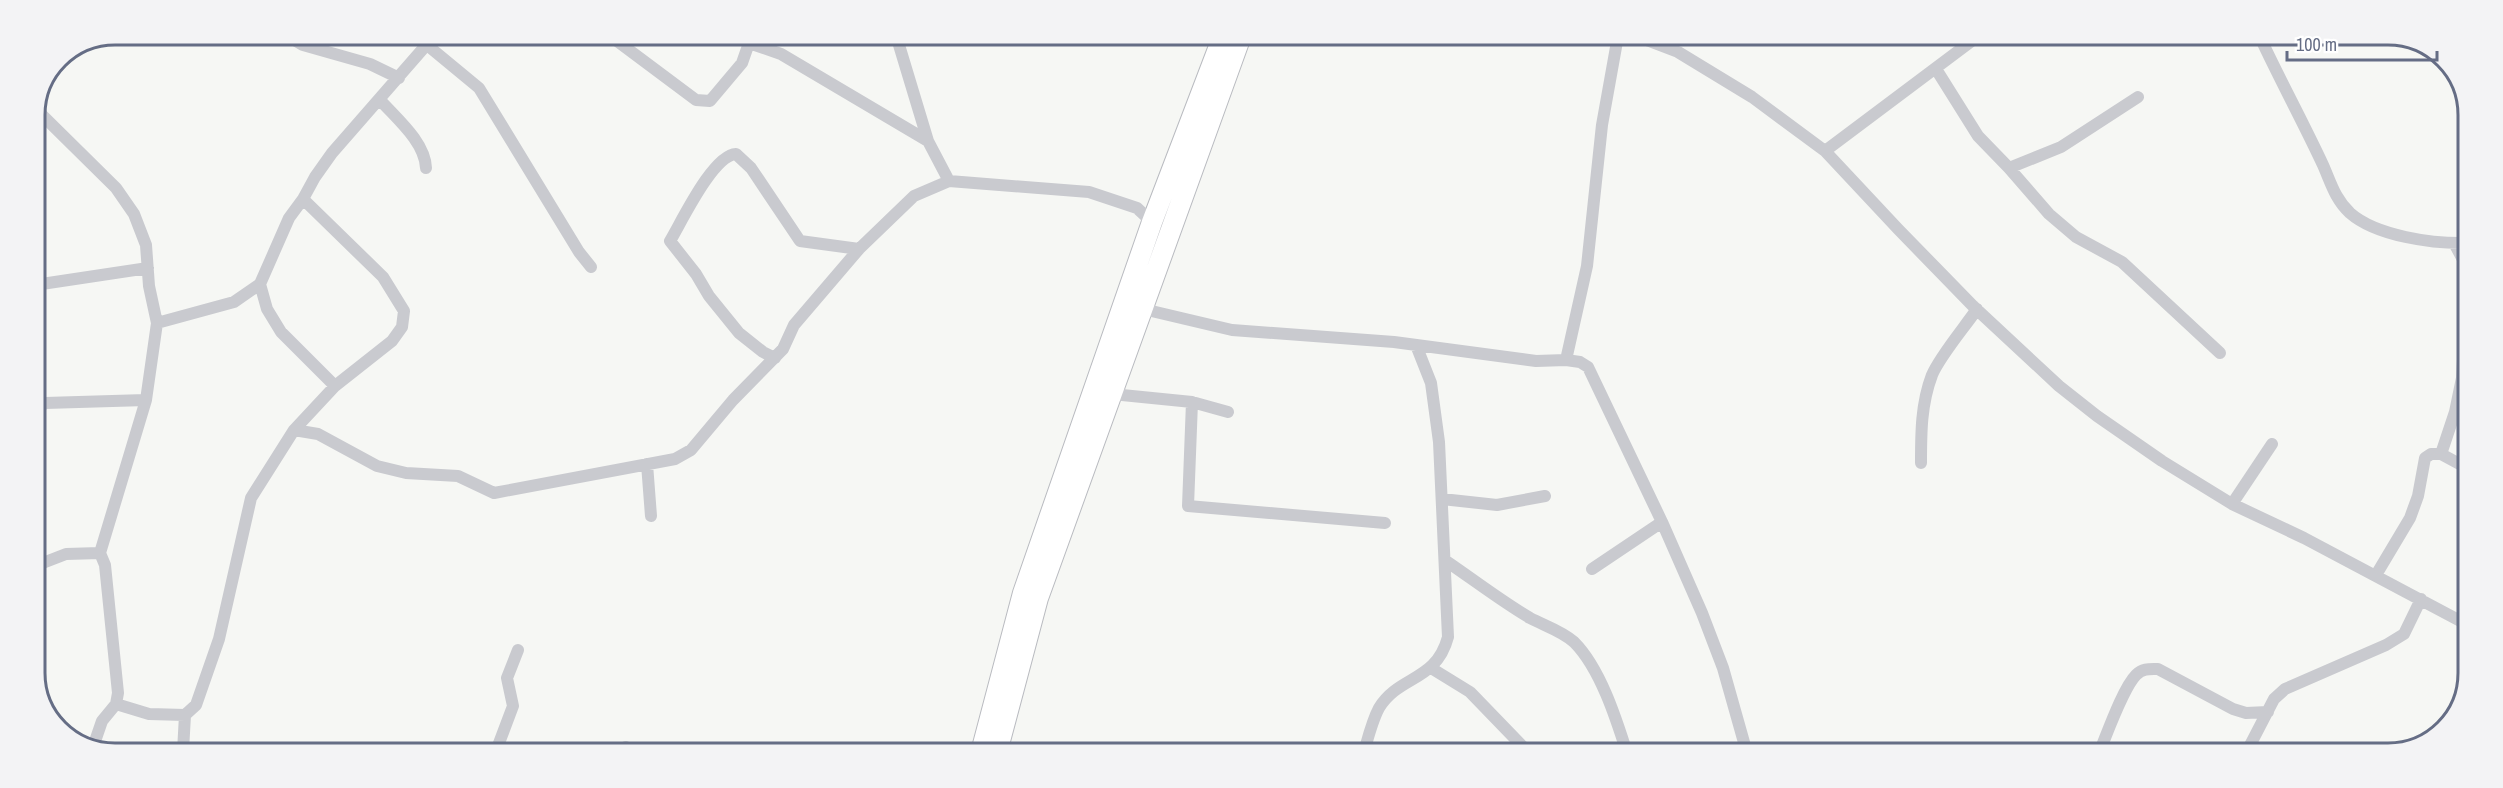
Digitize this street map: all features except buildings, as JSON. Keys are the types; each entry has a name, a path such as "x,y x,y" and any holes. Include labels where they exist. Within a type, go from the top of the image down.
{"main road":[{"path":"983,743 1023,593 1152,222 1220,45"},
{"path":"999,743 1038,598 1238,45"}],"street":[{"path":"303,45 370,64 399,78"},
{"path":"156,323 234,302 260,284 289,218 315,177 332,153 427,45 479,88 579,252 591,267"},
{"path":"622,45 696,100 705,103 710,101 742,63 744,45"},
{"path":"759,45 781,54 928,141"},
{"path":"899,45 928,141 949,181"},
{"path":"1566,360 1587,266 1602,125 1616,45"},
{"path":"1660,45 1678,52 1752,97 1825,151 1977,309 2059,386 2097,416 2162,461 2232,504 2376,575 2458,620"},
{"path":"1825,151 1967,45"},
{"path":"2264,45 2323,166 2333,193 2349,212 2379,230 2458,243"},
{"path":"1936,69 1978,136 2058,222 2076,237 2122,262 2220,353"},
{"path":"2009,168 2061,147 2138,97"},
{"path":"380,100 421,148 426,159 426,168"},
{"path":"45,118 116,188 134,214 146,245 149,286 156,323 146,400 100,553 105,566 116,662 116,705 102,721 95,740"},
{"path":"775,358 763,352 739,333 709,296 696,274 670,241 700,189 723,159 736,154 751,168 800,241 859,249"},
{"path":"294,430 318,434 377,466 406,473 458,476 494,493 675,459 691,450 733,400 775,358 783,349 794,325 859,249 914,196 949,181 1089,192 1137,208 1152,222"},
{"path":"116,705 149,714 185,715 196,705 219,639 251,498 294,430 335,386 392,341 402,327 404,311 383,277 303,199"},
{"path":"2454,243 2458,250"},
{"path":"45,283 148,268"},
{"path":"260,284 267,309 281,332 335,386"},
{"path":"1143,309 1232,330 1273,331 1416,345 1536,361 1566,360 1580,362 1588,367 1662,522 1702,613 1723,668 1744,743"},
{"path":"1921,463 1924,404 1933,373 1977,309"},
{"path":"1367,743 1380,707 1402,686 1431,668 1444,653 1448,637 1439,442 1431,384 1416,345"},
{"path":"1113,394 1192,402 1227,412"},
{"path":"2441,454 2458,397"},
{"path":"45,403 146,400"},
{"path":"1192,402 1188,506 1384,523"},
{"path":"2232,504 2272,444"},
{"path":"2376,575 2410,518 2418,496 2425,458 2431,454 2441,454 2458,463"},
{"path":"647,464 651,516"},
{"path":"1442,499 1497,505 1545,496"},
{"path":"1592,569 1662,522"},
{"path":"45,562 66,554 100,553"},
{"path":"1446,561 1528,616 1572,640 1582,651 1594,672 1624,743"},
{"path":"2251,743 2274,699 2285,689 2386,645 2404,634 2421,599"},
{"path":"499,743 513,706 507,678 518,650"},
{"path":"1431,668 1470,692 1519,743"},
{"path":"2103,743 2128,687 2136,675 2146,669 2158,669 2233,709 2246,713 2268,712"},
{"path":"183,743 185,715"}]}
